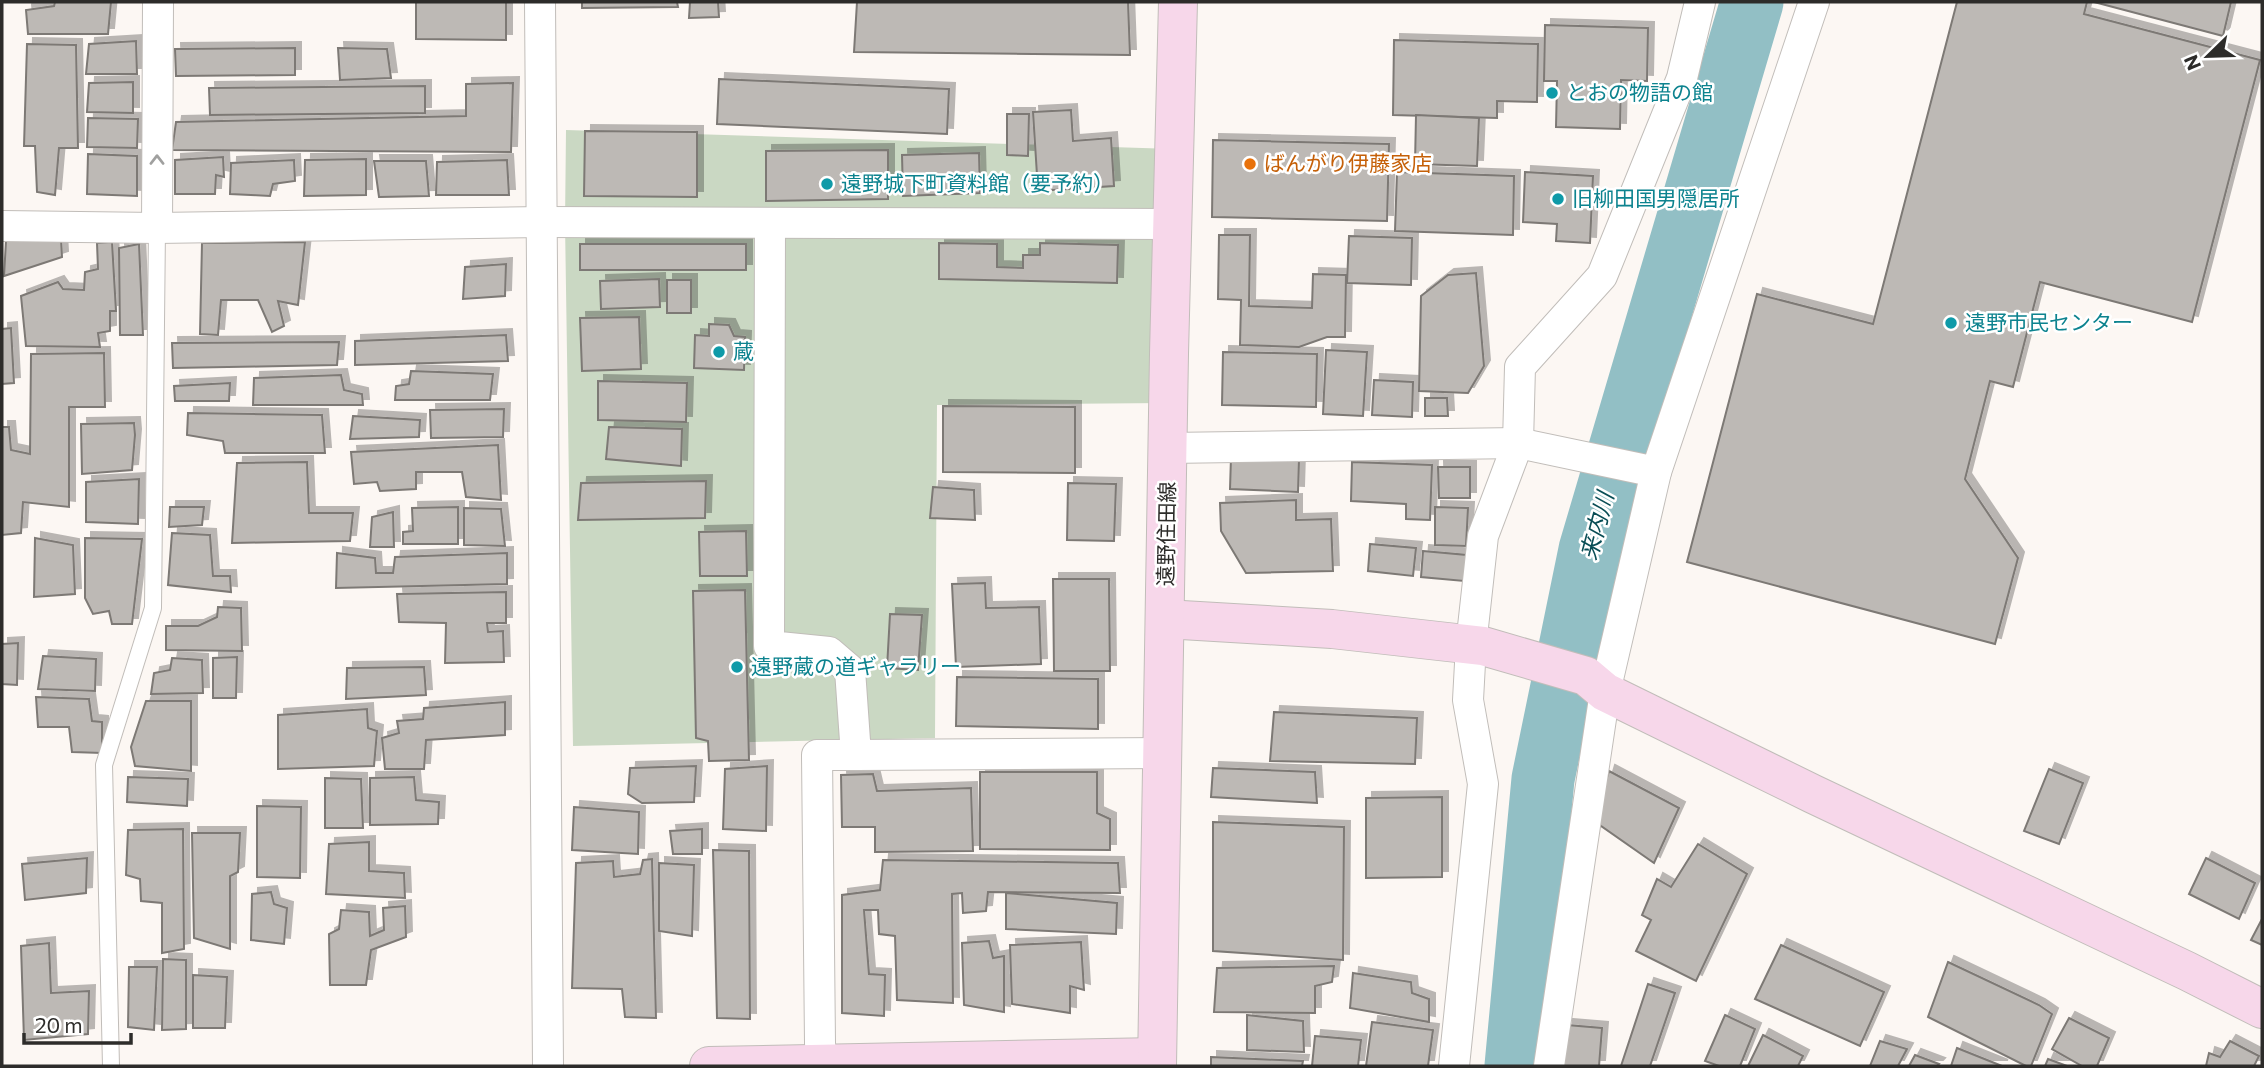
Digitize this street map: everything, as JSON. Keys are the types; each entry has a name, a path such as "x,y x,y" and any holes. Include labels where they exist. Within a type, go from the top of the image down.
{"street":[{"path":"157,228 158,2"},
{"path":"540,2 548,1066"},
{"name":"遠野住田線","path":"1157,1062 1178,2"},
{"path":"1454,1066 1483,784 1468,700 1477,645 1483,536 1518,443 1520,367 1602,276 1682,78 1700,2"},
{"path":"1549,1066 1595,684 1656,472 1814,2"},
{"path":"2,226 157,228 542,222 1172,224"},
{"path":"770,223 769,646 829,653 850,670 856,755"},
{"path":"1168,447 1518,443 1656,472"},
{"path":"1165,619 1332,629 1477,645 1595,684 1873,823 2175,965 2262,1009"},
{"path":"822,1064 817,755 1163,753"},
{"path":"709,1066 1157,1062"}],"lane":[{"path":"111,1066 104,765 153,608 157,228"}],"green space":[{"path":"566,130 1174,149 1166,403 937,405 935,738 573,746"}],"building":[{"path":"55,2 111,2 108,34 28,34 26,10 54,6"},
{"path":"416,2 506,2 506,40 416,39"},
{"path":"582,2 677,2 678,7 582,8"},
{"path":"690,2 718,2 719,17 689,18"},
{"path":"857,2 1128,2 1130,55 854,52"},
{"name":"遠野市民センター","path":"1957,2 2087,2 2084,14 2260,60 2192,322 2040,282 2013,387 1990,381 1965,479 2018,558 1995,644 1687,562 1757,294 1873,324"},
{"path":"2094,2 2231,2 2223,36"},
{"path":"1545,25 1648,28 1647,81 1621,80 1620,129 1556,127 1557,81 1544,81"},
{"path":"1394,40 1538,44 1537,102 1497,101 1497,118 1393,115"},
{"path":"136,41 137,74 86,74 89,44"},
{"path":"27,44 76,45 78,148 59,148 55,195 37,192 35,146 24,146"},
{"path":"295,48 295,75 176,76 175,49"},
{"path":"338,48 387,49 391,78 340,80"},
{"path":"719,79 949,89 947,134 717,124"},
{"path":"133,82 133,113 87,112 89,83"},
{"path":"513,83 511,152 172,150 176,122 466,116 466,84"},
{"path":"425,86 425,113 210,115 209,88"},
{"path":"1071,110 1073,141 1111,138 1114,186 1038,191 1033,112"},
{"path":"1007,114 1029,114 1028,156 1007,155"},
{"path":"1416,115 1479,118 1477,166 1415,164"},
{"path":"88,118 138,119 137,148 87,147"},
{"path":"585,131 697,132 697,197 584,196"},
{"path":"1213,140 1389,144 1387,221 1212,217"},
{"path":"888,150 888,199 766,201 766,151"},
{"path":"979,153 980,193 903,196 902,155"},
{"path":"88,154 137,156 137,196 87,194"},
{"path":"223,157 224,177 216,175 215,194 175,194 175,160"},
{"path":"366,159 366,195 304,196 305,160"},
{"path":"294,160 295,181 273,184 270,196 230,194 231,163"},
{"path":"507,160 509,195 436,195 437,162"},
{"path":"374,161 426,161 429,196 379,197"},
{"path":"1397,172 1514,176 1513,235 1395,231"},
{"name":"旧柳田国男隠居所","path":"1525,172 1593,176 1590,243 1556,241 1557,224 1523,222"},
{"path":"1219,235 1250,235 1249,306 1312,308 1313,274 1346,275 1345,337 1327,337 1299,347 1240,345 1241,300 1218,299"},
{"path":"1349,236 1412,238 1411,285 1347,283"},
{"path":"61,239 62,257 4,276 6,241"},
{"path":"112,242 116,311 110,311 110,331 98,333 100,347 26,346 21,296 58,282 63,289 84,290 85,272 98,269 97,243"},
{"path":"305,242 298,305 278,301 284,326 272,332 258,300 221,300 218,335 200,334 202,243"},
{"path":"939,243 997,244 997,267 1023,268 1023,255 1040,255 1040,243 1118,245 1117,283 939,279"},
{"path":"139,244 143,335 120,335 119,248"},
{"path":"580,244 746,244 746,270 580,270"},
{"path":"506,264 505,296 463,299 465,267"},
{"path":"1476,273 1484,366 1468,393 1419,391 1421,296 1448,275"},
{"path":"659,279 660,307 601,309 600,281"},
{"path":"667,280 691,280 691,313 667,313"},
{"path":"639,317 641,369 582,371 580,318"},
{"path":"709,324 729,325 734,336 745,337 744,370 694,368 695,335 709,336"},
{"path":"11,328 14,383 2,384 2,329"},
{"path":"506,335 508,361 355,365 355,341"},
{"path":"339,342 337,365 173,368 172,343"},
{"path":"1326,350 1367,352 1363,416 1323,414"},
{"path":"1223,352 1317,354 1316,407 1222,405"},
{"path":"104,353 105,407 69,407 69,507 23,502 21,533 2,535 2,427 9,427 11,450 30,454 31,354"},
{"path":"411,371 493,374 490,400 395,400 396,386 409,384"},
{"path":"341,375 344,390 362,394 363,405 253,405 254,378"},
{"path":"1374,380 1413,382 1412,417 1372,415"},
{"path":"598,381 687,383 686,422 598,420"},
{"path":"230,383 229,401 175,401 174,386"},
{"path":"1425,398 1447,398 1448,416 1425,416"},
{"path":"943,406 1075,407 1075,473 943,472"},
{"path":"504,409 503,437 431,438 430,410"},
{"path":"188,413 322,415 325,453 225,453 223,441 187,435"},
{"path":"353,416 420,420 419,437 350,439"},
{"path":"134,423 132,470 82,474 81,424"},
{"path":"609,427 682,429 681,466 606,459"},
{"path":"498,445 501,500 466,497 462,472 416,472 416,489 380,491 377,482 354,484 351,452"},
{"path":"1231,457 1299,460 1298,492 1230,489"},
{"path":"307,462 309,513 353,513 350,541 232,543 237,463"},
{"path":"1352,462 1432,465 1430,520 1406,519 1406,504 1351,501"},
{"path":"1438,467 1470,467 1470,498 1439,498"},
{"path":"139,479 138,524 86,522 86,482"},
{"path":"706,481 705,518 578,520 581,483"},
{"path":"1068,483 1116,484 1114,541 1067,540"},
{"path":"933,487 974,490 975,520 930,518"},
{"path":"1296,500 1296,520 1331,519 1333,571 1246,573 1221,531 1220,503"},
{"path":"170,507 204,507 202,525 169,527"},
{"path":"458,507 458,544 403,544 403,532 413,531 412,508"},
{"path":"1435,507 1468,508 1466,546 1435,545"},
{"path":"464,508 501,509 505,546 464,545"},
{"path":"393,512 394,547 370,547 372,517"},
{"path":"746,531 747,576 700,576 699,532"},
{"path":"172,533 210,535 213,576 230,576 231,592 168,585"},
{"path":"35,538 73,545 75,594 34,597"},
{"path":"85,538 142,539 132,624 112,624 109,611 93,614 85,598"},
{"path":"1370,544 1416,548 1413,576 1368,571"},
{"path":"1423,551 1467,555 1464,581 1421,577"},
{"path":"337,553 375,558 376,573 393,573 395,557 507,553 507,584 336,588"},
{"path":"1053,579 1109,579 1110,671 1054,671"},
{"path":"985,583 986,608 1039,607 1041,664 956,667 952,584"},
{"path":"745,590 749,760 709,761 708,741 696,738 693,591"},
{"path":"506,592 506,623 487,623 488,632 503,631 504,662 445,663 446,623 399,622 397,594"},
{"path":"218,607 241,608 242,651 166,650 166,626 198,626 217,617"},
{"path":"890,614 922,615 918,670 887,668"},
{"path":"18,643 17,685 2,684 2,644"},
{"path":"43,656 96,659 95,691 38,689"},
{"path":"237,657 236,698 213,698 213,658"},
{"path":"172,658 202,660 203,693 151,694 154,673 170,670"},
{"path":"424,667 426,695 346,699 347,668"},
{"path":"957,677 1098,679 1098,729 956,726"},
{"path":"36,697 89,699 92,721 102,722 102,753 72,752 69,727 38,727"},
{"path":"146,701 191,701 191,771 135,766 131,747"},
{"path":"505,702 505,735 426,740 424,769 385,769 382,738 399,733 397,721 423,719 424,708"},
{"path":"367,709 368,728 377,731 374,766 278,769 278,715"},
{"path":"1274,712 1417,718 1415,764 1270,761"},
{"path":"696,766 694,802 642,803 628,794 630,768"},
{"path":"767,766 766,831 723,829 725,769"},
{"path":"1213,768 1315,772 1317,803 1211,797"},
{"path":"2049,769 2083,783 2059,844 2024,831"},
{"path":"1609,771 1679,808 1654,863 1594,821"},
{"path":"980,772 1097,772 1097,813 1110,819 1110,850 980,849"},
{"path":"873,774 877,791 971,788 973,851 875,852 875,827 842,827 841,775"},
{"path":"128,777 188,779 187,806 127,802"},
{"path":"414,777 416,800 439,802 438,824 370,825 370,778"},
{"path":"325,778 361,779 363,828 325,828"},
{"path":"1442,797 1442,877 1366,878 1366,798"},
{"path":"257,806 301,807 300,878 257,877"},
{"path":"574,807 639,812 638,854 572,850"},
{"path":"1213,822 1344,827 1343,960 1213,951"},
{"path":"183,829 184,949 162,953 162,903 141,901 140,879 126,875 128,830"},
{"path":"702,829 702,854 673,854 670,831"},
{"path":"192,833 240,833 238,872 230,876 230,949 194,938"},
{"path":"369,842 369,871 404,873 405,898 326,894 329,844"},
{"path":"1698,844 1747,874 1696,981 1636,951 1651,920 1642,915 1657,879 1671,887"},
{"path":"713,850 749,851 750,1019 717,1018"},
{"path":"87,858 86,893 25,900 22,864"},
{"path":"2206,858 2255,883 2239,919 2189,894"},
{"path":"652,859 656,1018 625,1017 622,989 572,988 576,863 613,861 614,877 640,874 643,860"},
{"path":"883,860 1118,863 1120,893 988,892 986,911 963,913 962,893 952,894 953,1003 897,1000 895,936 879,934 878,910 864,910 869,974 885,975 884,1016 842,1013 842,895 880,890"},
{"path":"659,863 694,865 692,936 659,931"},
{"path":"271,892 274,904 287,908 284,944 251,940 252,894"},
{"path":"1006,893 1117,903 1116,934 1006,929"},
{"path":"405,906 406,937 371,950 366,985 330,985 329,934 339,929 341,910 369,912 370,936 384,930 383,908"},
{"path":"2262,919 2262,945 2251,940"},
{"path":"989,941 993,958 1004,956 1004,1012 964,1005 962,943"},
{"path":"1081,942 1084,990 1070,986 1070,1013 1012,1004 1010,945"},
{"path":"49,943 51,993 89,991 88,1034 24,1040 21,946"},
{"path":"1781,945 1884,992 1860,1046 1755,999"},
{"path":"163,959 186,960 186,1029 162,1030"},
{"path":"1948,962 2039,1005 2052,1014 2031,1066 2026,1066 1928,1017"},
{"path":"1334,966 1332,982 1315,986 1315,1013 1214,1012 1217,968"},
{"path":"129,967 157,967 154,1030 128,1027"},
{"path":"1353,973 1411,982 1412,993 1429,999 1429,1022 1350,1008"},
{"path":"193,975 227,977 225,1028 193,1028"},
{"path":"1648,984 1675,993 1650,1066 1621,1066"},
{"path":"1247,1015 1303,1021 1304,1052 1247,1050"},
{"path":"1725,1015 1755,1029 1740,1066 1719,1066 1705,1061"},
{"path":"2069,1018 2109,1038 2097,1066 2082,1066 2052,1049"},
{"path":"1372,1022 1433,1030 1428,1066 1366,1066"},
{"path":"1567,1025 1602,1028 1599,1066 1563,1066"},
{"path":"1763,1035 1803,1056 1798,1066 1748,1066"},
{"path":"1315,1036 1361,1040 1358,1066 1312,1066"},
{"path":"1880,1041 1907,1049 1898,1066 1870,1066"},
{"path":"2230,1041 2259,1056 2254,1066 2206,1066 2209,1053 2220,1057"},
{"path":"1957,1048 2002,1066 1951,1066"},
{"path":"1915,1055 1939,1064 1909,1066"},
{"path":"1211,1057 1303,1061 1302,1066 1211,1066"},
{"path":"2048,1059 2067,1066 2045,1066"}],"waterway":[{"name":"来内川","path":"1516,1066 1543,779 1590,550 1752,2"}],"place":[{"name":"とおの物語の館","path":"1552,93"},
{"name":"ばんがり伊藤家店","path":"1250,164"},
{"name":"遠野城下町資料館（要予約）","path":"827,184"},
{"name":"旧柳田国男隠居所","path":"1558,199"},
{"name":"遠野市民センター","path":"1951,323"},
{"name":"蔵","path":"719,352"},
{"name":"遠野蔵の道ギャラリー","path":"737,667"}]}
